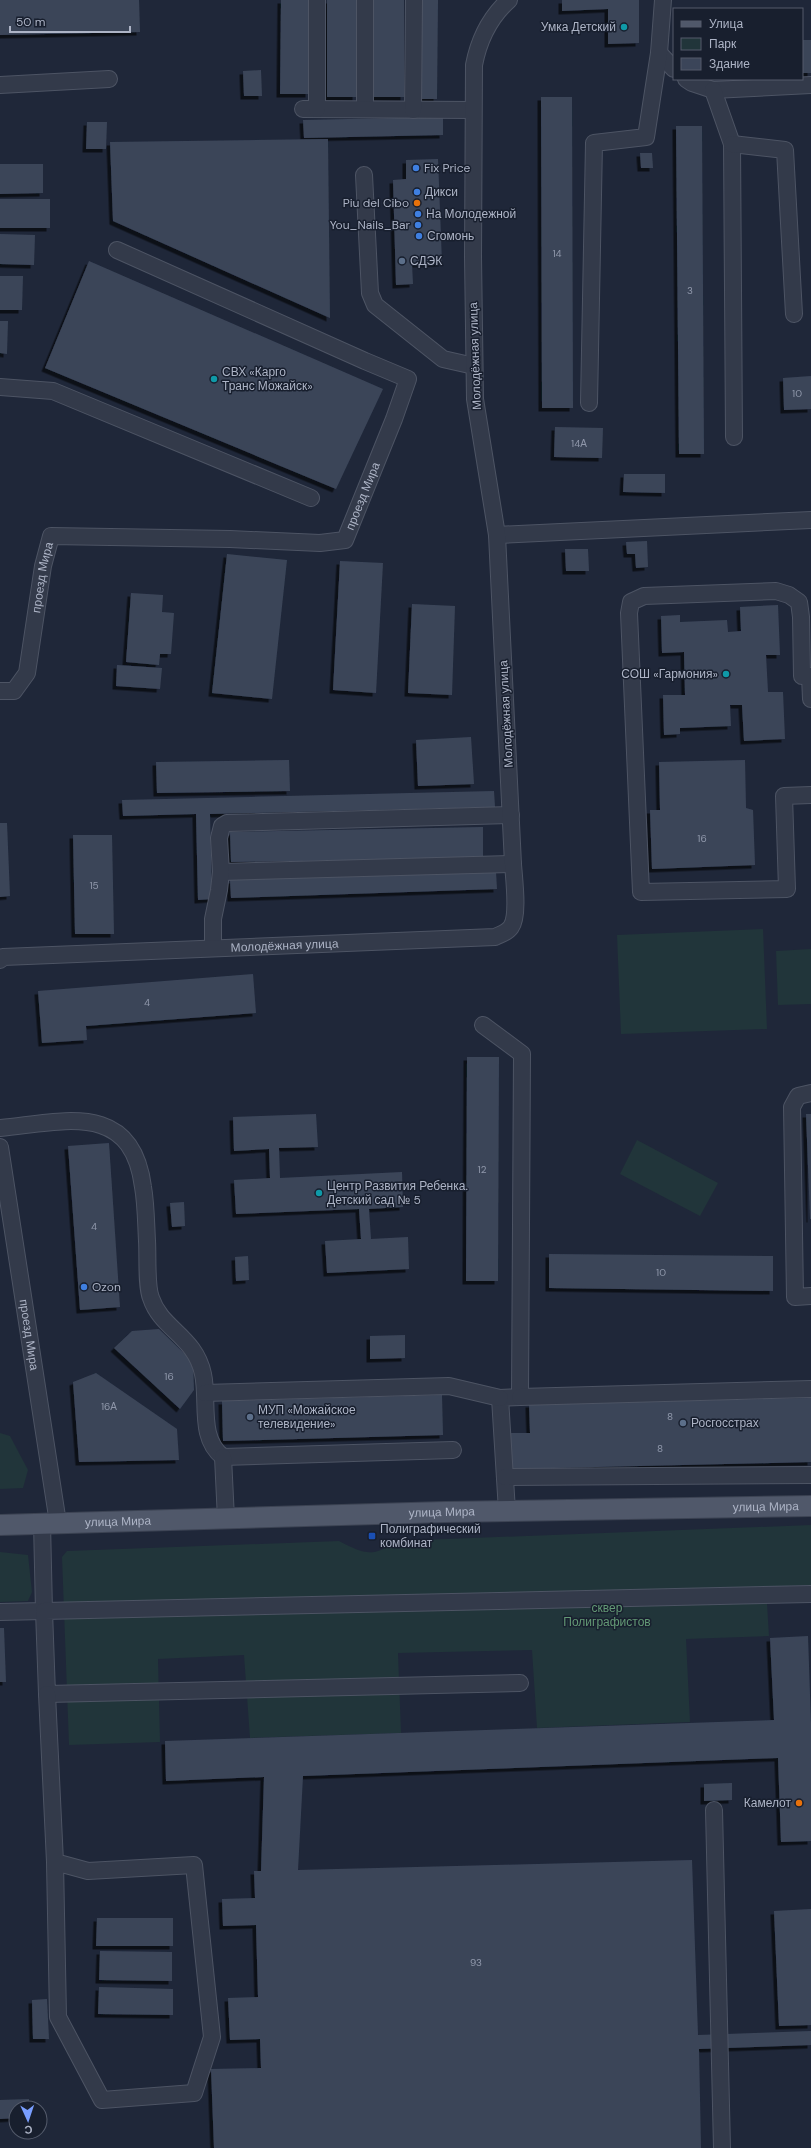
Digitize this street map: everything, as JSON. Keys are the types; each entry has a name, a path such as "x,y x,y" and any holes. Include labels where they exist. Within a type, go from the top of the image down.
{"main road":[{"name":"улица Мира","path":"0,1525 507,1511 811,1506"}],"street":[{"path":"317,0 310,109 473,110"},
{"path":"364,0 365,109"},
{"path":"412,110 414,0"},
{"name":"Молодёжная улица","path":"1,958 495,937 506,933 512,926 515,919 514,864 497,535 475,399 473,110 473,83 476,53 485,29 492,17 509,0"},
{"path":"589,403 594,143 646,137 659,53 663,0"},
{"path":"659,53 673,68"},
{"path":"0,85 109,79"},
{"path":"688,80 713,90 811,85"},
{"path":"713,90 732,144 734,438"},
{"path":"732,144 785,150 794,314"},
{"path":"364,175 370,293 375,306 443,359 474,366"},
{"name":"проезд Мира","path":"0,691 14,690 27,673 43,566 51,536 230,538 320,543 345,540 394,419 408,379 118,250"},
{"path":"0,387 53,391 311,498"},
{"path":"497,535 811,520"},
{"path":"811,699 811,676 802,676 801,617 799,602 790,595 776,591 644,596 631,602 629,613 641,892 787,889 784,796 811,795"},
{"path":"212,948 213,919 221,872 218,838 222,826 227,823 511,815"},
{"path":"221,872 514,864"},
{"path":"483,1025 522,1054 520,1397"},
{"path":"811,1093 798,1096 792,1106 795,1297 811,1296"},
{"path":"0,1128 75,1122 96,1123 112,1128 131,1146 137,1161 143,1186 150,1298 162,1317 192,1347 204,1375 204,1393 210,1442 223,1457 226,1519"},
{"name":"проезд Мира","path":"0,1147 50,1523 44,1611 55,1862 58,2017 102,2100 194,2093 212,2037 194,1865 88,1871 55,1862"},
{"path":"204,1393 449,1386 500,1398 811,1389"},
{"path":"500,1398 507,1511"},
{"path":"223,1457 453,1450"},
{"path":"505,1477 811,1475"},
{"path":"0,1612 811,1594"},
{"path":"47,1694 520,1683"},
{"path":"714,1810 722,2148"}],"green space":[{"path":"763,929 767,1029 621,1034 617,935"},
{"path":"811,949 811,1004 778,1005 776,951"},
{"path":"637,1140 718,1183 700,1216 620,1174"},
{"path":"0,1433 10,1436 28,1470 23,1488 0,1489"},
{"name":"сквер Полиграфистов","path":"811,1525 811,1585 766,1587 769,1636 686,1639 690,1722 537,1728 532,1650 398,1653 401,1733 250,1738 244,1655 158,1659 160,1742 69,1745 62,1557 67,1551 339,1541 355,1549 374,1552 381,1550 396,1541"},
{"path":"0,1552 28,1555 32,1592 28,1601 0,1602"}],"building":[{"path":"0,0 139,0 140,32 0,35"},
{"path":"281,0 309,0 309,94 280,94"},
{"path":"327,0 356,0 356,97 327,97"},
{"path":"374,0 404,0 404,97 374,97"},
{"path":"422,0 438,0 437,99 421,99"},
{"name":"Умка Детский","path":"562,0 639,0 639,43 608,44 608,9 562,11"},
{"path":"803,40 811,40 811,73 803,73"},
{"path":"261,70 262,96 244,96 243,71"},
{"path":"541,97 572,97 573,408 542,408"},
{"path":"443,117 443,135 304,138 303,120"},
{"path":"87,122 107,122 106,149 86,149"},
{"path":"676,126 702,126 704,454 679,454"},
{"path":"328,139 330,318 113,221 110,142"},
{"path":"640,153 652,153 653,168 641,168"},
{"path":"438,159 442,263 412,264 413,284 396,285 393,180 406,179 406,160"},
{"path":"0,164 43,164 43,193 0,194"},
{"path":"0,199 50,199 50,228 0,228"},
{"path":"0,234 35,235 34,265 0,264"},
{"name":"СВХ «Карго Транс Можайск»","path":"89,261 383,389 336,489 45,368"},
{"path":"0,276 23,276 22,310 0,310"},
{"path":"0,321 8,321 7,354 0,353"},
{"path":"811,376 811,409 784,410 783,378"},
{"path":"555,427 603,428 602,458 554,457"},
{"path":"624,474 665,474 665,493 623,492"},
{"path":"647,541 648,567 636,568 635,554 627,554 626,542"},
{"path":"565,549 588,549 589,571 566,571"},
{"path":"227,554 287,560 272,699 212,693"},
{"path":"340,561 383,563 376,693 333,690"},
{"path":"131,593 163,595 162,612 174,613 171,654 160,654 159,665 126,662"},
{"path":"412,604 455,606 452,695 408,693"},
{"name":"СОШ «Гармония»","path":"778,605 780,655 766,655 768,692 783,692 785,739 744,741 742,705 730,705 731,726 680,728 680,734 664,735 663,695 685,695 684,652 662,653 661,616 680,615 680,622 727,620 728,632 741,631 740,607"},
{"path":"117,665 162,668 160,689 116,686"},
{"path":"471,737 474,784 418,786 416,740"},
{"path":"289,760 290,791 157,793 156,762"},
{"path":"745,760 746,808 753,810 755,865 652,869 650,810 660,810 659,762"},
{"path":"494,791 495,807 210,814 212,899 198,900 196,814 123,816 122,800"},
{"path":"0,823 7,823 10,896 0,897"},
{"path":"483,827 483,858 231,862 230,832"},
{"path":"73,835 112,835 114,934 75,934"},
{"path":"496,872 497,889 231,898 230,880"},
{"path":"253,974 256,1013 86,1026 87,1040 42,1043 38,991"},
{"path":"467,1057 499,1057 498,1281 466,1281"},
{"name":"Центр Развития Ребенка. Детский сад № 5","path":"316,1114 318,1147 279,1148 280,1178 402,1172 403,1207 369,1209 371,1239 408,1237 409,1269 327,1273 325,1241 361,1239 359,1209 236,1214 234,1180 270,1178 269,1149 234,1151 233,1117"},
{"path":"806,1114 811,1114 811,1219 810,1219"},
{"path":"109,1143 120,1307 80,1310 68,1146"},
{"path":"184,1202 185,1226 172,1227 170,1203"},
{"path":"549,1254 773,1256 773,1291 549,1288"},
{"path":"248,1256 249,1280 236,1281 235,1257"},
{"path":"159,1329 193,1362 194,1390 180,1409 114,1348 132,1331"},
{"path":"405,1335 405,1358 370,1359 370,1336"},
{"path":"96,1373 177,1429 179,1460 79,1462 73,1382"},
{"path":"442,1395 443,1435 223,1441 222,1401"},
{"path":"811,1398 811,1462 510,1469 509,1433 530,1433 529,1404"},
{"path":"0,1628 4,1628 6,1682 0,1682"},
{"path":"808,1636 811,1724 811,1841 781,1842 778,1758 303,1776 298,1870 692,1860 698,2035 811,2031 811,2045 699,2049 701,2148 214,2148 211,2069 261,2068 260,2039 230,2040 228,1998 258,1997 256,1925 223,1926 222,1899 255,1898 254,1871 261,1871 264,1777 166,1781 165,1741 774,1720 770,1638"},
{"path":"732,1783 732,1800 704,1801 704,1784"},
{"path":"811,1909 811,2025 779,2026 774,1911"},
{"path":"97,1918 173,1918 173,1946 96,1946"},
{"path":"100,1951 172,1952 172,1981 99,1980"},
{"path":"99,1987 173,1989 173,2015 98,2014"},
{"path":"47,1999 49,2039 33,2039 32,2000"},
{"path":"29,2099 8,2100 8,2118 0,2119 0,2100"}],"place":[{"name":"Умка Детский","path":"624,27"},
{"name":"Fix Price","path":"416,168"},
{"name":"Дикси","path":"417,192"},
{"name":"Piu del Cibo","path":"417,203"},
{"name":"На Молодежной","path":"418,214"},
{"name":"You_Nails_Bar","path":"418,225"},
{"name":"Сгомонь","path":"419,236"},
{"name":"СДЭК","path":"402,261"},
{"name":"СВХ «Карго Транс Можайск»","path":"214,379"},
{"name":"СОШ «Гармония»","path":"726,674"},
{"name":"Центр Развития Ребенка. Детский сад № 5","path":"319,1193"},
{"name":"Ozon","path":"84,1287"},
{"name":"МУП «Можайское телевидение»","path":"250,1417"},
{"name":"Росгосстрах","path":"683,1423"},
{"name":"Полиграфический комбинат","path":"372,1536"},
{"name":"Камелот","path":"799,1803"}]}
